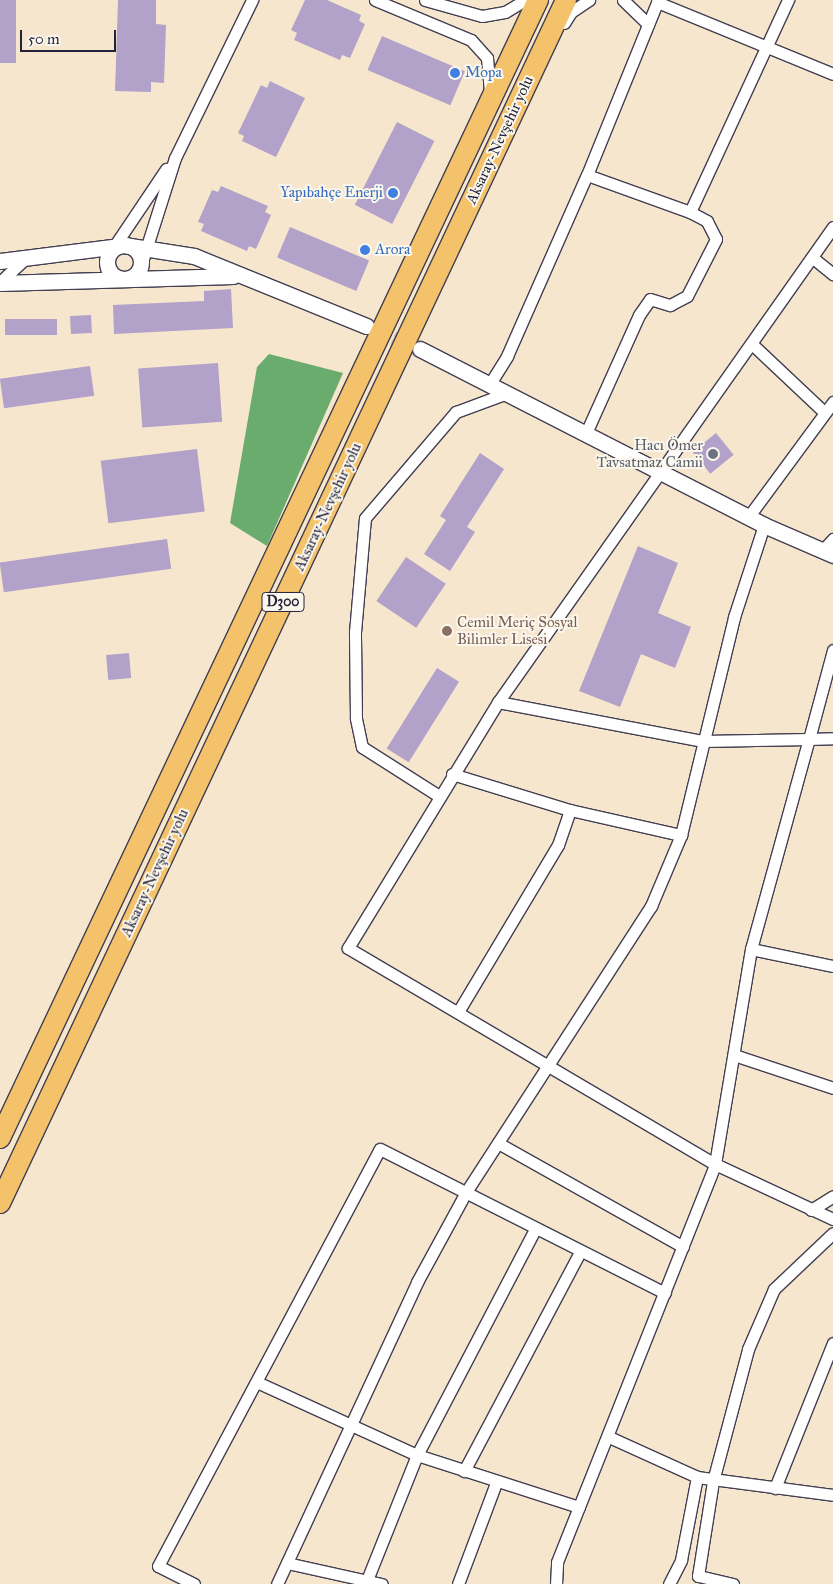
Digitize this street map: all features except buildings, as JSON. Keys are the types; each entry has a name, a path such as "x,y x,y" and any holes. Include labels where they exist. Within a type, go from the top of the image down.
{"highway":[{"name":"Aksaray-Nevşehir yolu","path":"0,1138 538,0"},
{"name":"Aksaray-Nevşehir yolu","path":"0,1203 566,0"}],"street":[{"path":"175,158 149,246 141,265 135,275 124,279 109,271 116,248 175,158 252,0"},
{"path":"375,0 471,40 487,58 490,99"},
{"path":"425,0 482,16 505,12 525,0"},
{"path":"528,82 571,12 589,0"},
{"path":"623,0 648,24"},
{"path":"636,0 648,24"},
{"path":"690,212 768,48 788,0"},
{"path":"491,382 507,356 586,175 658,1 833,74"},
{"path":"586,175 690,212 707,221 716,239 687,296 670,305 650,299 639,316 586,433"},
{"path":"833,227 754,345 661,472 498,702 452,774 348,948 715,1164 833,1220"},
{"path":"0,261 149,246 194,256 366,326"},
{"path":"116,248 135,249 141,265"},
{"path":"0,282 26,258"},
{"path":"813,258 833,274"},
{"path":"0,282 242,276"},
{"path":"754,345 824,412"},
{"path":"420,349 491,382 507,393 764,525 830,548"},
{"path":"439,796 362,747 356,718 355,632 365,518 456,412 507,393"},
{"path":"749,516 833,402"},
{"path":"277,1584 348,1424 466,1192 651,906 681,835 734,617 764,525"},
{"path":"556,1584 557,1562 609,1437 715,1164 752,949 833,650"},
{"path":"498,702 703,741 833,738"},
{"path":"452,774 570,810 681,835"},
{"path":"458,1012 558,845 570,810"},
{"path":"752,949 833,966"},
{"path":"734,1055 833,1088"},
{"path":"498,1143 683,1247"},
{"path":"194,1584 158,1566 259,1383 380,1149 580,1252 665,1293"},
{"path":"811,1210 833,1196"},
{"path":"367,1580 417,1455 535,1229"},
{"path":"733,1584 698,1576 713,1481 748,1349 774,1289 833,1233"},
{"path":"464,1471 580,1252"},
{"path":"775,1488 833,1343"},
{"path":"259,1383 417,1455 496,1483 579,1506"},
{"path":"609,1437 697,1477 713,1481 832,1492"},
{"path":"669,1584 682,1560 697,1477"},
{"path":"458,1584 496,1483"},
{"path":"287,1563 353,1580 367,1580 382,1584"}],"green space":[{"path":"269,354 343,373 267,546 230,523 257,367"}],"tunnel":[{"path":"372,329 415,347"}],"place":[{"name":"Mopa","path":"455,73"},
{"name":"Yapıbahçe Enerji","path":"393,193"},
{"name":"Arora","path":"365,250"},
{"name":"Hacı Ömer Tavsatmaz Camii","path":"713,454"},
{"name":"Cemil Meriç Sosyal Bilimler Lisesi","path":"447,631"}]}
